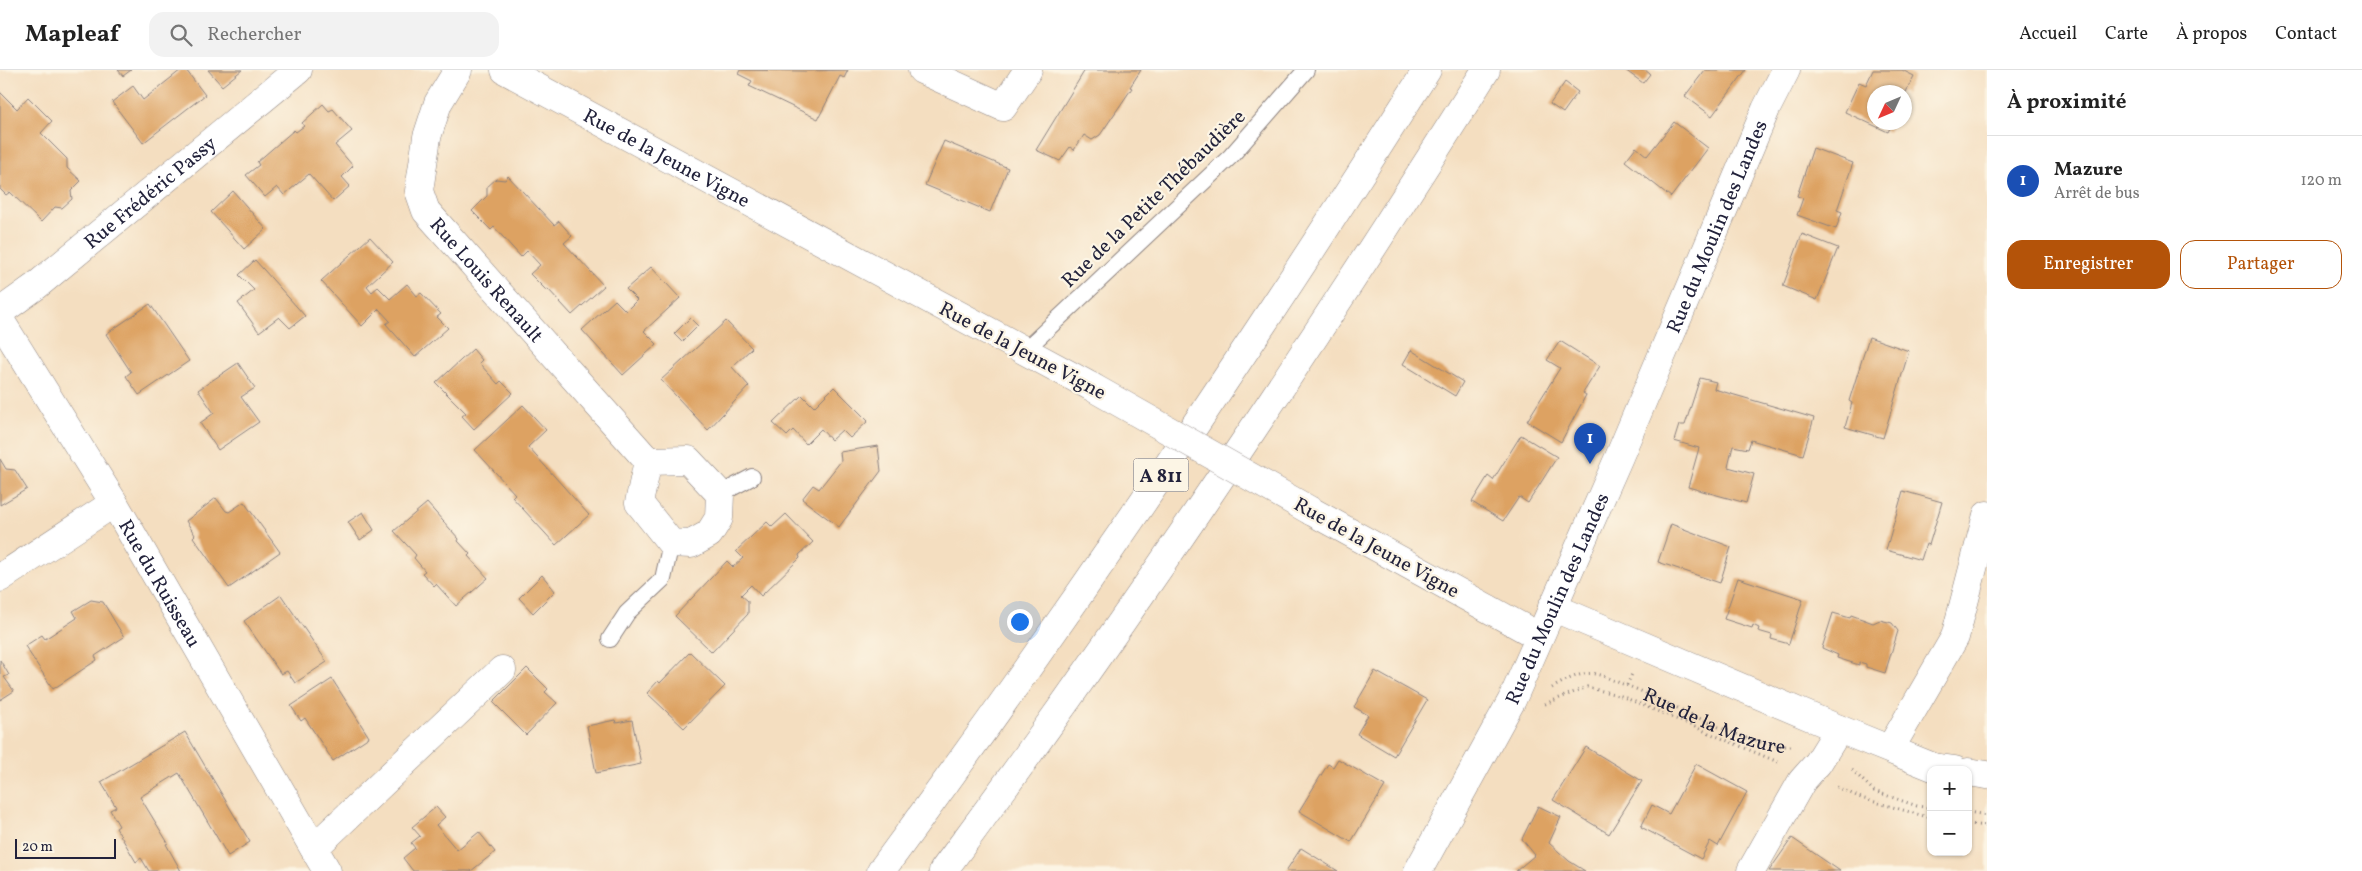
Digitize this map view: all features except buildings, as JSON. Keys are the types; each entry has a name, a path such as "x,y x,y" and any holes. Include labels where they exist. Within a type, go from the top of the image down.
{"main road":[{"name":"Rue Frédéric Passy","path":"0,312 36,286 298,70"},
{"name":"Rue Louis Renault","path":"458,70 438,103 427,137 419,191 426,211 648,460"},
{"name":"Rue de la Jeune Vigne","path":"505,70 1092,386 1311,511 1538,636"},
{"path":"922,70 1003,107 1028,70"},
{"name":"A 811","path":"881,871 1115,542 1230,374 1427,70"},
{"name":"A 811","path":"943,871 1170,550 1374,245 1486,70"},
{"name":"Rue du Moulin des Landes","path":"1418,871 1516,690 1656,370 1766,110 1786,70"},
{"name":"Rue du Ruisseau","path":"0,320 114,503 321,859 502,670"},
{"path":"648,460 688,460 720,494 720,518 709,534 692,544 671,543 638,503 648,460"},
{"path":"0,578 114,503"},
{"path":"1890,750 1955,637 1987,516"},
{"name":"Rue de la Mazure","path":"1552,607 1839,729 1931,766"},
{"path":"1751,871 1808,775 1839,729"},
{"path":"1972,772 1987,774"}],"lane":[{"name":"Rue de la Petite Thébaudière","path":"1024,351 1232,156 1306,70"},
{"path":"720,494 752,477"},
{"path":"610,639 627,613 662,579 671,543"}],"path":[{"name":"Rue de la Mazure","path":"1516,690 1533,687 1552,689 1569,679 1594,673 1628,685 1717,725 1774,747 1810,746 1846,764 1874,791 1917,806 1927,807"},
{"path":"1516,690 1531,708 1586,687 1621,696 1861,798 1927,817"},
{"path":"1972,812 1987,814"},
{"path":"1972,824 1987,826"}],"place":[{"name":"Mazure","path":"1590,464"}]}
